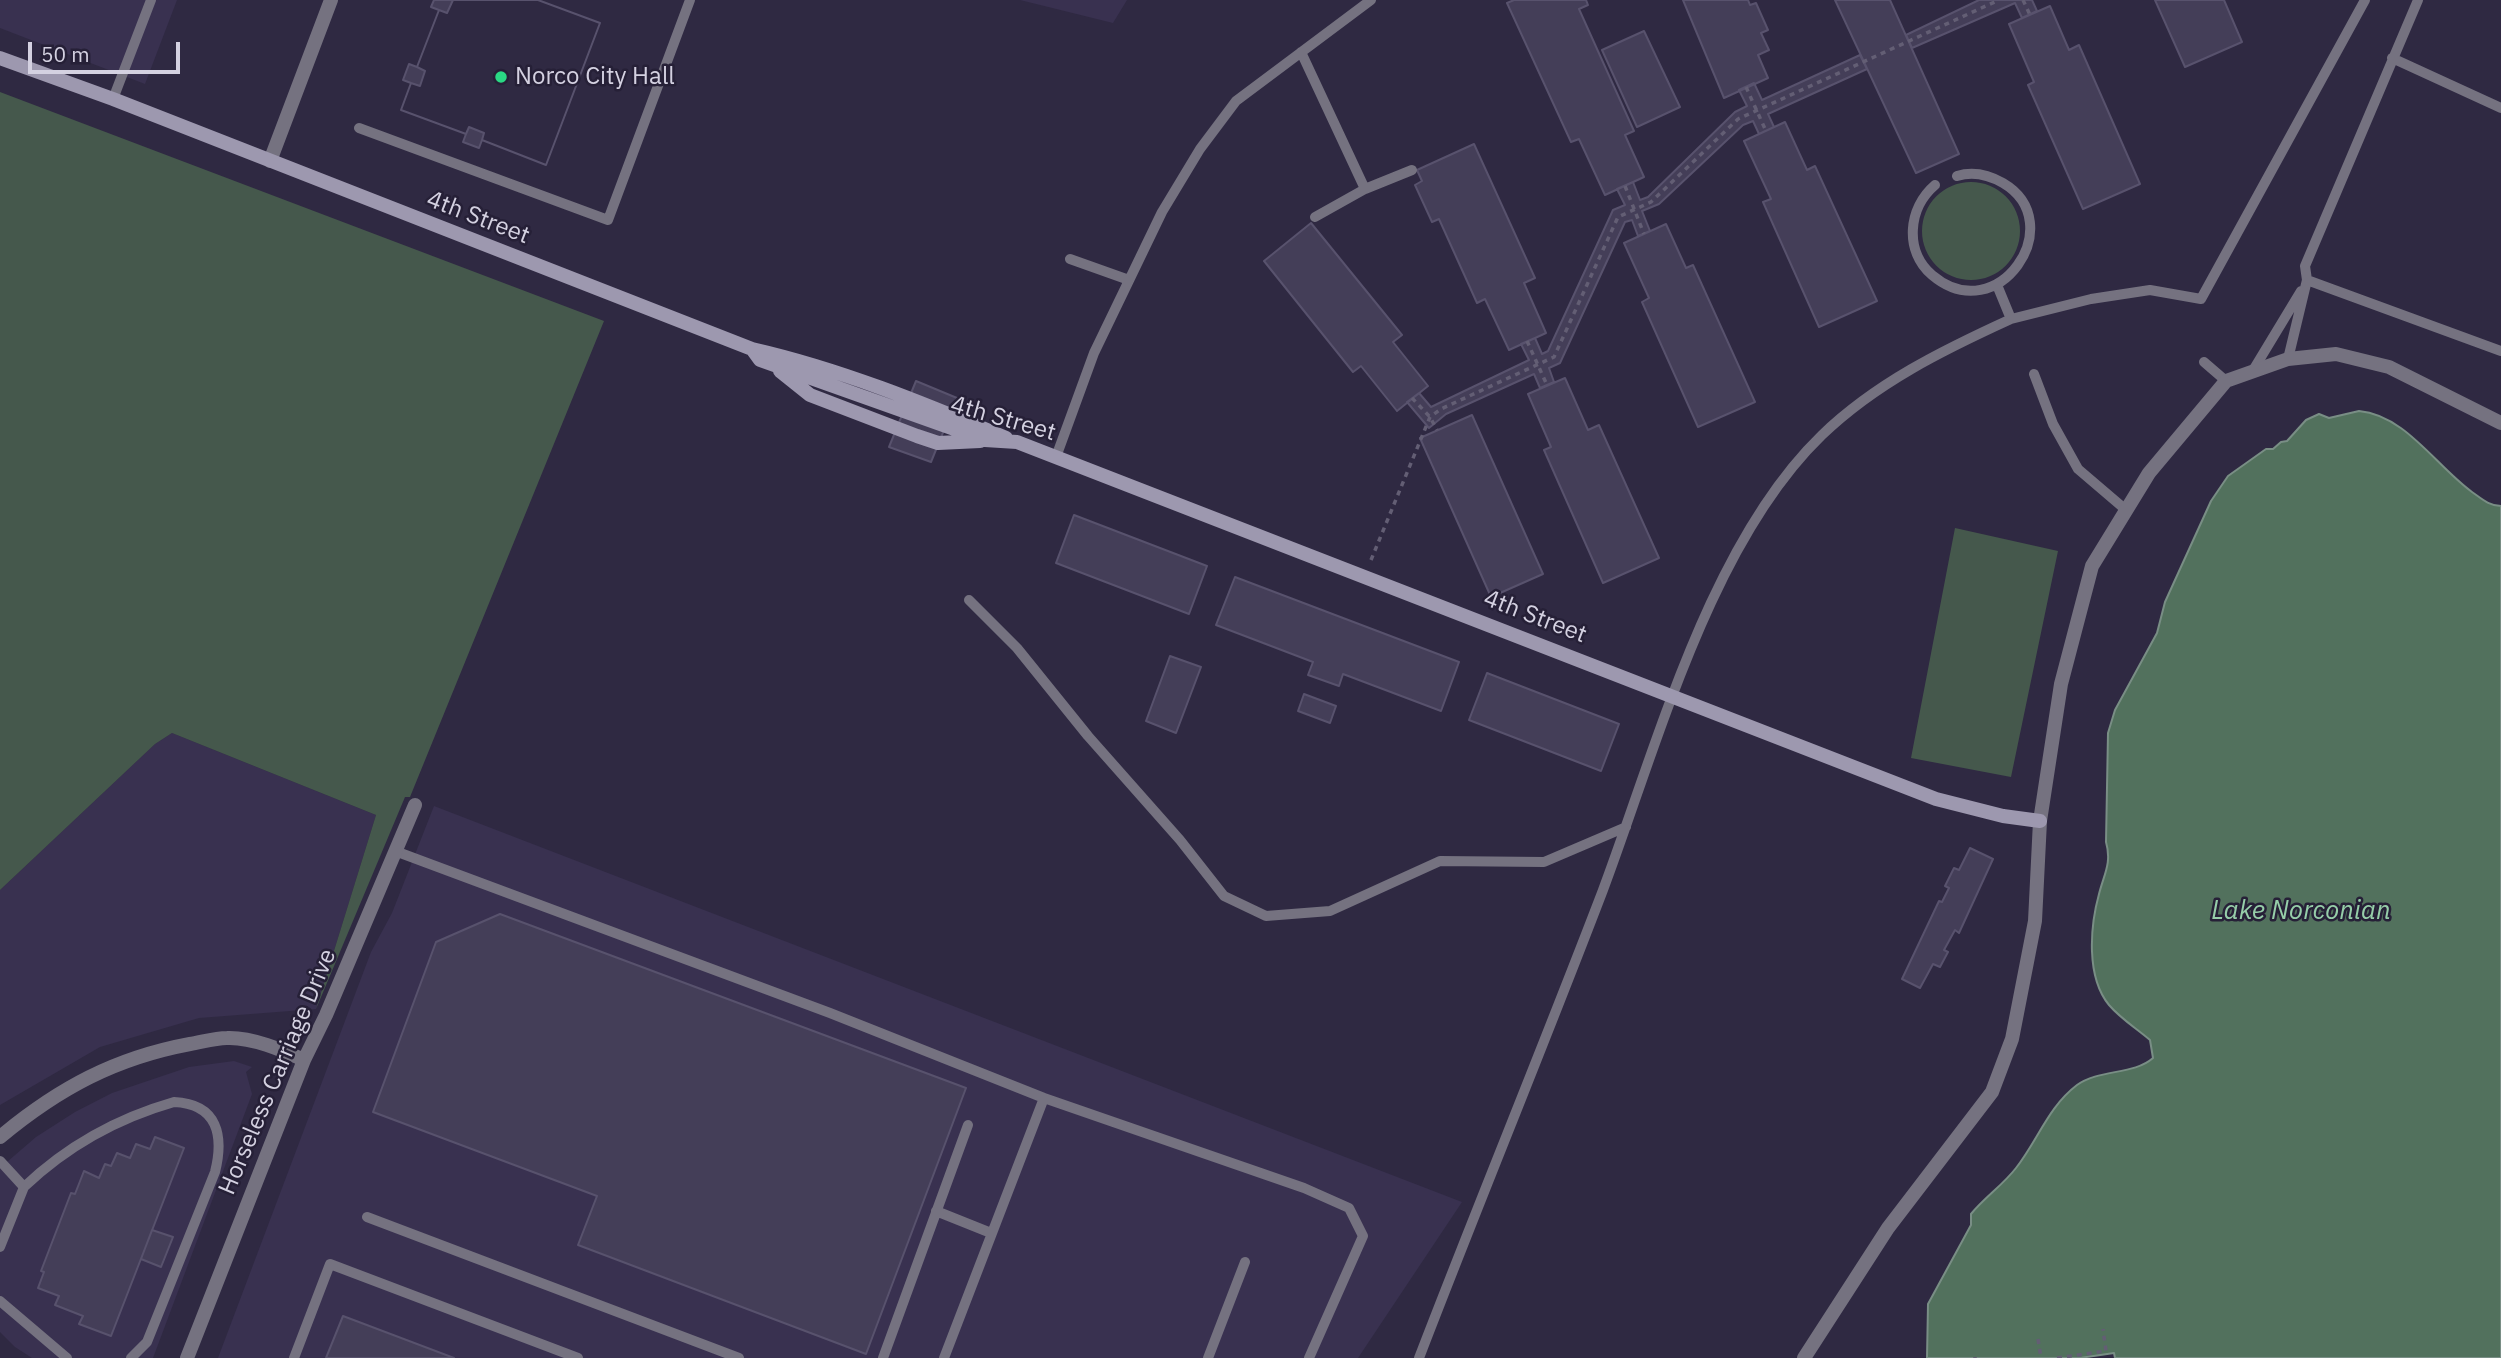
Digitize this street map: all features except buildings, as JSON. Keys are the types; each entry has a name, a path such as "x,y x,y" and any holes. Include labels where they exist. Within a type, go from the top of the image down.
{"street":[{"path":"270,161 331,0"},
{"name":"4th Street","path":"0,58 114,99 756,355 810,395 917,436 938,443 985,440 1017,442 1936,799 2003,816 2040,821"},
{"path":"1804,1358 1888,1228 1992,1092 2012,1039 2035,921 2040,821 2061,684 2092,566 2149,473 2226,381 2288,359 2336,354 2389,367 2501,423"},
{"path":"756,355 819,366 930,405 1017,442"},
{"name":"Horseless Carriage Drive","path":"187,1358 304,1060 415,805"},
{"path":"0,1136 42,1102 93,1075 148,1052 228,1037 279,1049 304,1060"}],"lane":[{"path":"114,99 151,0"},
{"path":"359,128 608,220 690,0"},
{"path":"1056,457 1094,353 1162,212 1200,149 1236,101 1371,0"},
{"path":"1419,1358 1626,828 1674,695 1735,552 1771,494 1821,435 1900,373 2011,319 2091,299 2150,290 2201,299 2365,0"},
{"path":"2288,359 2307,280 2305,266 2418,0"},
{"path":"1301,52 1365,189"},
{"path":"2392,58 2501,108"},
{"path":"1315,217 1365,189 1412,170"},
{"path":"1935,186 1921,201 1914,215 1914,244 1927,271 1953,287 1967,290 1997,285 2021,262 2029,238 2027,214 2008,186 1977,174 1957,176"},
{"path":"1070,259 1129,280"},
{"path":"2307,280 2501,351"},
{"path":"2252,372 2307,280"},
{"path":"1997,285 2011,319"},
{"path":"2204,362 2226,381"},
{"path":"2034,374 2053,424 2078,468 2126,510"},
{"path":"969,600 1017,648 1088,736 1180,840 1224,896 1266,916 1330,911 1440,861 1544,862 1626,828"},
{"path":"395,851 831,1013 1044,1098 1304,1188 1349,1208 1363,1236 1309,1358"},
{"path":"944,1358 1044,1098"},
{"path":"0,1247 24,1187 54,1159 82,1141 167,1104 188,1103 202,1110 219,1131 221,1147 215,1172 147,1342 131,1358"},
{"path":"883,1358 968,1125"},
{"path":"0,1161 24,1187"},
{"path":"936,1210 991,1233"},
{"path":"367,1217 739,1358"},
{"path":"1208,1358 1245,1262"},
{"path":"294,1358 330,1264 578,1358"},
{"path":"0,1301 67,1358"}],"path":[{"path":"1365,576 1410,460 1430,417 1441,409 1554,357 1618,218 1651,202 1738,119 1988,2 1999,0"},
{"path":"2023,0 2030,15"},
{"path":"1746,87 1766,131"},
{"path":"1625,186 1644,233"},
{"path":"1527,341 1547,385"},
{"path":"1412,398 1430,417 1437,430"},
{"path":"2057,1358 2106,1351 2103,1329"},
{"path":"2038,1339 2041,1358"}],"shaded area":[{"path":"0,0 177,0 145,84 0,28"},
{"path":"1020,0 1127,0 1113,23"},
{"path":"0,92 604,321 410,797 405,797 316,1009 376,815 172,733 155,744 0,890"},
{"path":"1971,182 1990,186 2005,197 2016,212 2020,231 2016,250 2005,265 1990,276 1971,280 1952,276 1937,265 1926,250 1922,231 1926,212 1937,197 1952,186"},
{"path":"1955,528 2058,551 2011,777 1911,758"},
{"path":"172,733 376,815 316,1009 199,1018 100,1047 0,1105 0,890 155,744"},
{"path":"434,806 1462,1202 1358,1358 218,1358 371,952 392,913"},
{"path":"234,1061 252,1067 246,1072 252,1094 153,1358 32,1358 15,1347 0,1332 0,1168 36,1137 112,1093 189,1067"}],"water":[{"name":"Lake Norconian","path":"2359,411 2391,422 2419,443 2472,492 2489,503 2501,506 2501,1358 2115,1358 2114,1353 2080,1358 1927,1358 1928,1304 1971,1225 1971,1214 2016,1168 2058,1103 2077,1085 2095,1076 2136,1067 2153,1058 2150,1040 2109,1005 2096,980 2093,966 2094,921 2108,862 2108,733 2115,710 2157,633 2165,602 2211,501 2228,476 2266,449 2273,449 2281,442 2287,441 2306,420 2319,414 2329,418"}],"place":[{"name":"Norco City Hall","path":"501,77"}]}
